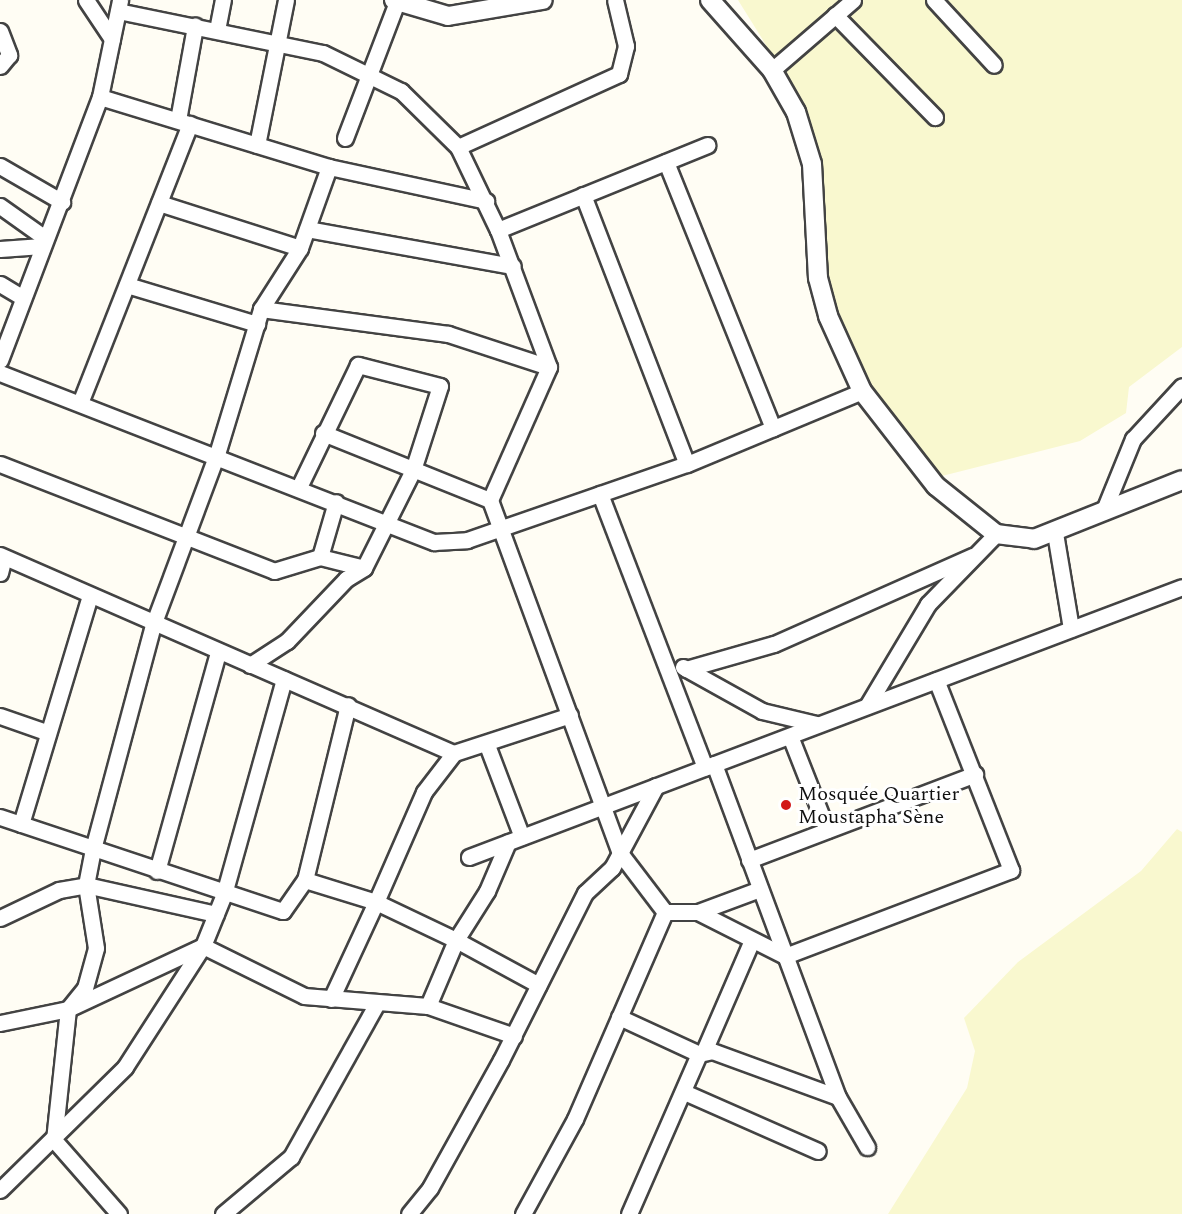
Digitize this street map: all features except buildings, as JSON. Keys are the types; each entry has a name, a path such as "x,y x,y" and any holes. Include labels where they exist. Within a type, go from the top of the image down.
{"street":[{"path":"86,0 112,39"},
{"path":"217,30 223,0"},
{"path":"257,145 286,0"},
{"path":"345,138 396,1 448,16 543,0"},
{"path":"458,147 619,74 626,46 615,0"},
{"path":"771,70 853,0"},
{"path":"934,0 994,65"},
{"path":"715,1 771,70 807,141 818,278 840,348 862,391 936,486 996,534 1034,539 1055,533 1104,510 1182,480"},
{"path":"0,360 100,97 119,6 195,27 278,42 370,72 401,91 458,147 486,201 513,266 549,367 490,500 620,854 664,912"},
{"path":"835,15 934,117"},
{"path":"80,403 159,203 184,122 195,27"},
{"path":"0,31 9,55 0,66"},
{"path":"100,97 329,167 486,201"},
{"path":"498,230 707,145"},
{"path":"666,162 773,428"},
{"path":"0,166 62,202"},
{"path":"119,1214 54,1140 68,1009 85,988 96,948 86,885 93,849 153,625 217,454 259,316 300,248 329,167"},
{"path":"583,195 687,464"},
{"path":"159,203 300,248"},
{"path":"0,206 43,242"},
{"path":"307,229 513,266"},
{"path":"0,249 43,242"},
{"path":"0,284 22,298"},
{"path":"127,285 259,316 448,334 549,367"},
{"path":"250,665 287,641 346,579 364,568 413,470 441,394 435,381 358,365 323,433 299,487"},
{"path":"0,373 217,454 434,542 467,540 500,526 687,464 862,391"},
{"path":"1104,510 1133,439 1182,386"},
{"path":"323,433 490,500"},
{"path":"0,464 186,540 274,572 320,557 364,568"},
{"path":"600,494 660,652 749,860 838,1097 867,1147"},
{"path":"320,557 336,502"},
{"path":"1055,533 1071,629"},
{"path":"867,706 928,604 996,534"},
{"path":"0,573 2,556 153,625 348,705 454,753 487,745 570,715"},
{"path":"686,669 774,644 973,556"},
{"path":"469,857 1182,587"},
{"path":"21,824 46,732 90,596"},
{"path":"157,871 218,652"},
{"path":"660,652 762,711 819,725"},
{"path":"0,1190 54,1140 125,1067 203,946 224,894 284,679"},
{"path":"698,912 785,956 1011,870 936,680"},
{"path":"0,817 224,894 283,911 305,880 348,705"},
{"path":"0,716 46,732"},
{"path":"789,736 827,831"},
{"path":"428,1006 456,940 487,891 515,840 487,745"},
{"path":"331,999 424,792 454,753"},
{"path":"749,860 975,774"},
{"path":"409,1214 430,1188 514,1036 585,893 620,854 656,786"},
{"path":"305,880 376,902 456,940 539,985"},
{"path":"2,914 59,890 86,885 216,914"},
{"path":"664,912 698,912 760,889"},
{"path":"523,1214 575,1119 664,912"},
{"path":"629,1214 753,940"},
{"path":"203,946 304,996 428,1006 514,1036"},
{"path":"0,1023 68,1009 203,946"},
{"path":"223,1214 291,1157 346,1066 377,1003"},
{"path":"619,1017 702,1052 838,1097"},
{"path":"684,1092 818,1151"}],"green space":[{"path":"738,0 1182,0 1182,347 1129,387 1126,413 1080,441 938,477 897,432 853,361 823,277 820,153 797,95"},
{"path":"1177,829 1182,832 1182,1214 888,1214 967,1088 975,1051 964,1018 1018,962 1141,871"}],"place":[{"name":"Mosquée Quartier Moustapha Sène","path":"786,805"}]}
